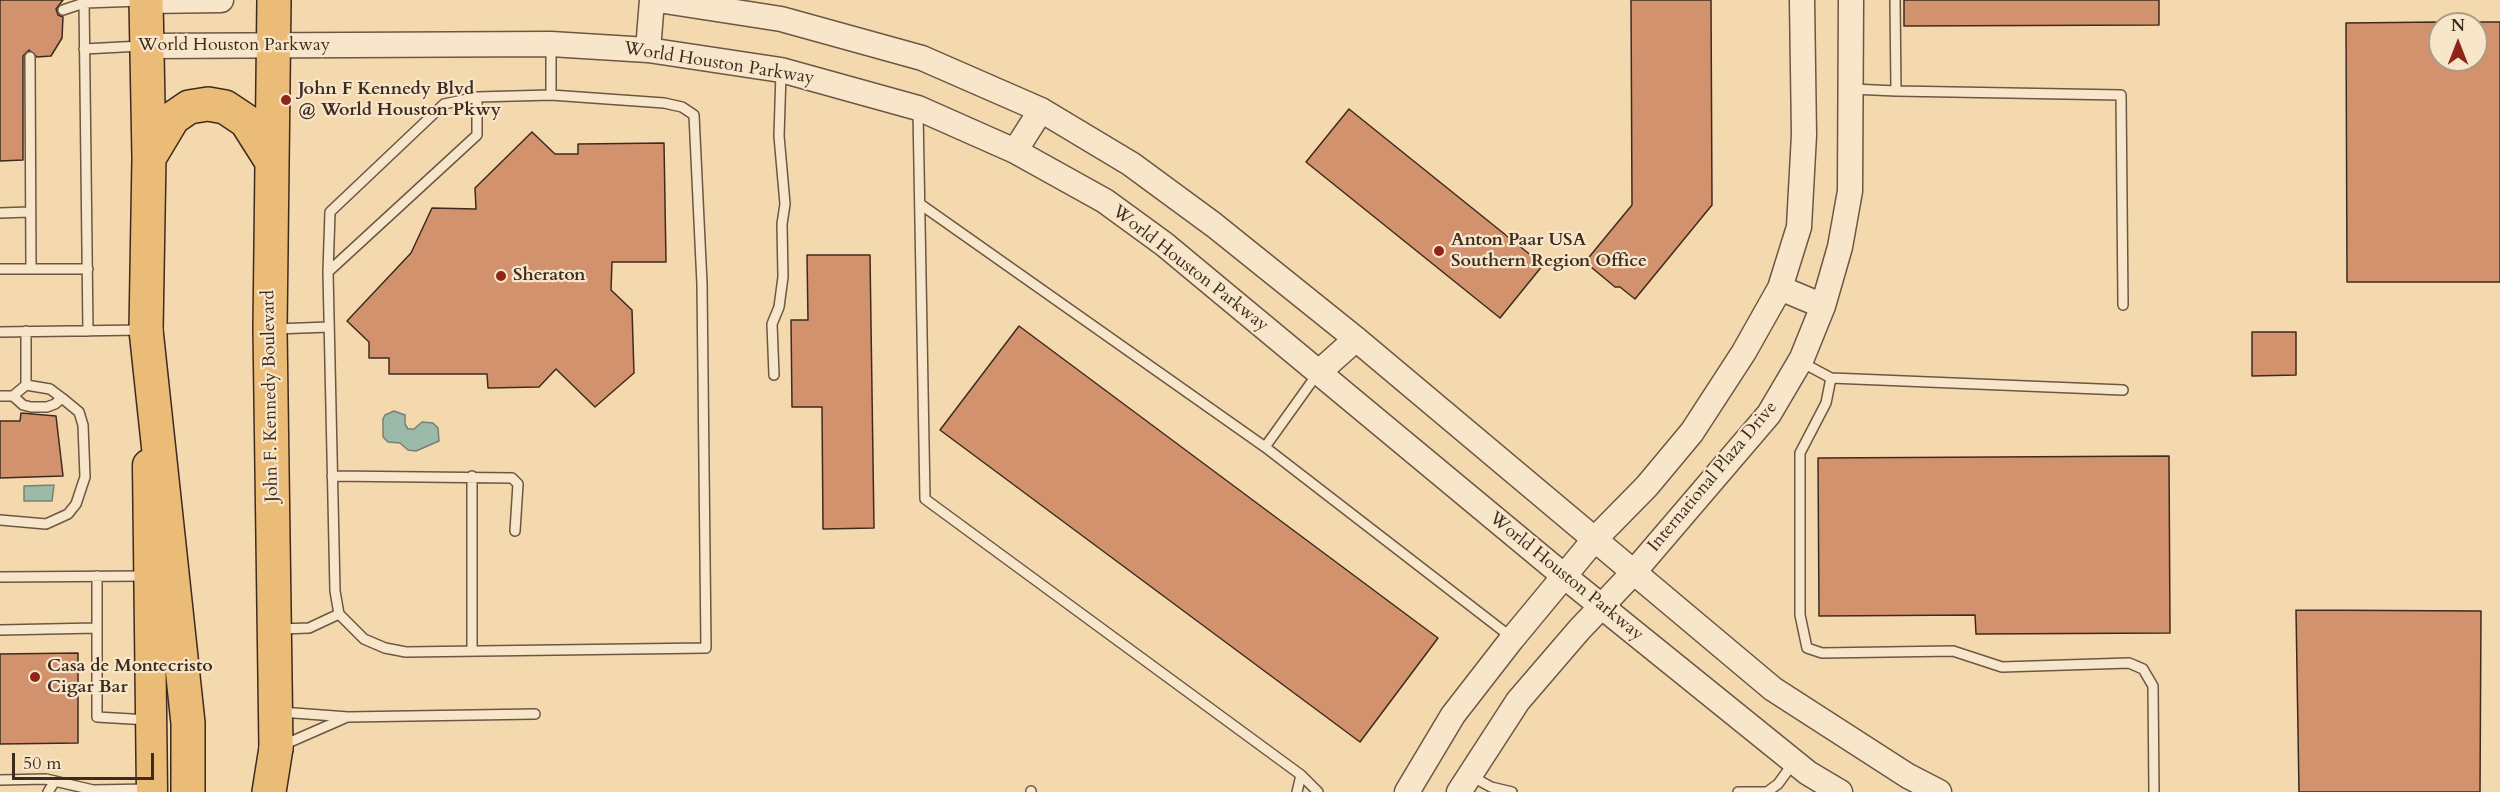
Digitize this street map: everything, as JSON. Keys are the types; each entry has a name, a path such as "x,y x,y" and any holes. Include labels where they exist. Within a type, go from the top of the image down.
{"highway":[{"name":"John F. Kennedy Boulevard","path":"274,0 270,329 276,748"},
{"path":"146,1 149,158 146,330 188,723 188,792"},
{"path":"149,158 173,118 189,107 208,104 225,107 246,121 272,163"},
{"path":"269,792 276,748"}],"main road":[{"path":"146,330 152,791"},
{"name":"John F. Kennedy Boulevard","path":"276,748 277,792"}],"street":[{"path":"146,1 221,0"},
{"path":"648,50 652,0"},
{"path":"658,0 771,17 854,37 922,58 1041,110 1131,164 1214,225 1356,339 1773,689 1902,784 1939,792"},
{"path":"1407,792 1453,715 1512,639 1594,540 1647,486 1692,432 1744,352 1780,288 1799,227 1803,135 1802,0"},
{"name":"International Plaza Drive","path":"1464,784 1518,701 1633,573 1769,414 1800,362 1823,306 1840,247 1850,191 1851,0"},
{"name":"World Houston Parkway","path":"147,46 551,44 648,50 781,70 918,108 1015,151 1105,201 1164,244 1601,606 1794,762 1840,792"},
{"path":"1015,151 1041,110"},
{"path":"1780,288 1823,306"},
{"path":"1319,372 1356,339"}],"lane":[{"path":"1895,0 1896,91"},
{"path":"63,10 84,2 146,1"},
{"path":"84,2 88,331"},
{"path":"550,95 551,44"},
{"name":"World Houston Parkway","path":"84,49 147,46"},
{"path":"30,57 31,269"},
{"path":"774,375 772,324 779,307 783,277 782,224 785,204 779,136 781,70"},
{"path":"1852,89 2121,95 2123,305"},
{"path":"550,95 664,103 682,107 694,115 702,284 706,529 703,590 706,648 406,652 385,648 364,639 339,614 335,591 332,476 328,272 330,212 444,104 477,97 550,95"},
{"path":"328,272 477,135 477,97"},
{"path":"918,108 925,499 1301,774 1318,792"},
{"path":"920,204 1265,447 1512,639"},
{"path":"0,213 29,212"},
{"path":"0,269 88,269"},
{"path":"270,329 329,327"},
{"path":"0,332 146,330"},
{"path":"26,331 26,386"},
{"path":"1800,362 1831,378 2123,390"},
{"path":"1265,447 1319,372"},
{"path":"1831,378 1826,403 1800,453 1800,615 1807,648 1822,653 1953,651 2002,667 2128,663 2143,669 2153,686 2154,792"},
{"path":"0,396 13,396 26,386 50,389 79,412 83,425 85,477 76,504 68,514 46,524 0,520"},
{"path":"13,396 23,405 31,407 47,407 62,398"},
{"path":"332,476 472,476 517,480 516,531"},
{"path":"472,476 472,651"},
{"path":"97,576 97,717 151,720"},
{"path":"0,577 149,576"},
{"path":"274,629 309,628 339,614"},
{"path":"0,630 97,628"},
{"path":"275,712 348,717 535,714"},
{"path":"276,748 348,717"},
{"path":"1738,792 1767,792 1778,784 1794,762"},
{"path":"1297,792 1301,774"},
{"path":"0,780 55,781 93,791 152,791"},
{"path":"48,792 55,781"},
{"path":"1464,784 1512,792"}],"shaded area":[{"path":"394,411 405,415 405,424 408,429 414,429 422,422 433,423 438,428 439,441 416,451 408,450 400,443 388,442 383,437 383,419 385,415"},
{"path":"54,485 52,501 24,501 24,486"}],"building":[{"path":"0,0 63,0 56,9 58,15 63,17 62,38 51,56 37,57 29,50 23,56 23,160 0,161"},
{"path":"1631,0 1711,0 1712,205 1635,299 1620,287 1615,287 1585,262 1632,205"},
{"path":"1904,0 2159,0 2159,25 1904,26"},
{"path":"2428,22 2428,72 2488,72 2488,22 2500,22 2500,282 2347,282 2346,23"},
{"path":"1349,109 1543,265 1500,318 1306,162"},
{"name":"Sheraton","path":"532,132 555,154 578,154 578,144 664,143 666,262 612,262 611,290 632,310 634,373 595,407 556,369 539,387 488,388 487,374 389,374 389,358 369,358 369,342 347,321 411,253 432,208 476,209 475,188"},
{"path":"807,255 870,255 874,528 823,529 822,407 792,407 791,320 808,320"},
{"path":"1019,326 1438,638 1360,742 940,430"},
{"path":"2252,332 2296,332 2296,375 2252,376"},
{"path":"21,413 56,416 63,476 0,478 0,421 20,421"},
{"path":"2169,456 2170,633 1976,634 1975,615 1819,616 1818,458"},
{"path":"2296,610 2481,611 2480,792 2299,792"},
{"path":"78,653 78,743 0,744 0,654"}],"place":[{"name":"John F Kennedy Blvd @ World Houston Pkwy","path":"286,100"},
{"name":"Anton Paar USA Southern Region Office","path":"1439,251"},
{"name":"Sheraton","path":"501,276"},
{"name":"Casa de Montecristo Cigar Bar","path":"35,677"}]}
